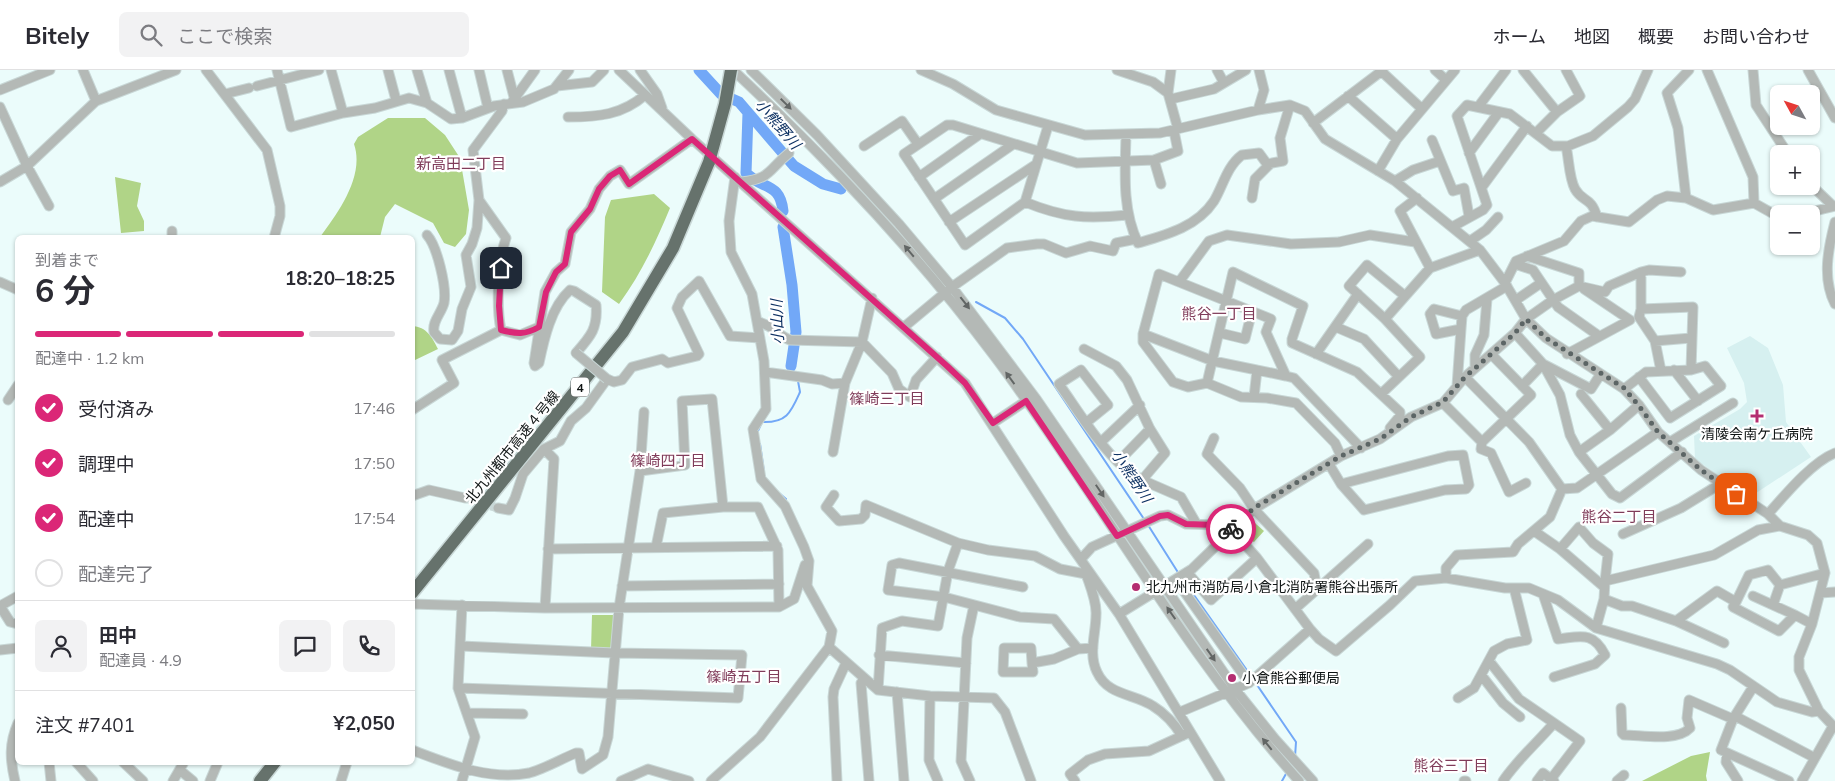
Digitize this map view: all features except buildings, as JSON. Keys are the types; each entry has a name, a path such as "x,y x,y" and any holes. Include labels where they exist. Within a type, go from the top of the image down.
{"highway":[{"name":"北九州都市高速４号線","path":"706,160 722,70"},
{"name":"北九州都市高速４号線","path":"415,586 623,332 673,248 719,129 736,72"},
{"path":"250,781 263,765"},
{"path":"260,781 273,765"}],"street":[{"path":"0,90 50,70"},
{"path":"84,70 96,101"},
{"path":"0,182 27,166 96,101 176,70"},
{"path":"206,70 267,150 280,206 280,216 275,235"},
{"path":"277,70 291,127 343,113 375,108 396,100 409,98 427,103 451,119 462,118 510,101 523,102 557,86 592,82 604,70"},
{"path":"225,94 319,70"},
{"path":"331,70 343,113"},
{"path":"388,70 396,100"},
{"path":"417,70 427,103"},
{"path":"449,70 462,118"},
{"path":"478,70 488,108"},
{"path":"507,70 510,101"},
{"path":"427,234 433,242 442,280 444,302 434,324 434,332 440,339 452,340 458,331 462,309 470,294 471,287 466,254 472,244 477,228 480,200 473,150 535,70"},
{"path":"557,86 569,70"},
{"path":"618,70 646,94 692,139 965,383 993,423 1064,536 1081,559 1088,573 1119,614 1180,712 1186,734"},
{"path":"640,70 657,94 663,111"},
{"path":"736,72 752,70 817,135 900,224 949,290 1156,592 1231,691 1313,781"},
{"path":"921,70 953,84 996,110 1085,135 1126,135 1176,130 1258,110 1290,105 1305,111 1325,139 1395,181 1417,198 1480,250 1506,285 1526,319 1546,338 1600,375 1624,388 1658,432 1720,484 1768,514 1780,526 1808,535 1817,543 1825,574 1812,624 1799,657 1799,670 1819,711 1834,727 1802,781"},
{"path":"1117,70 1153,82 1169,96"},
{"path":"1048,126 1039,151 1025,202 965,245 904,154 947,124 1012,145 1039,151 1077,164 1154,160 1178,151 1169,96 1171,70"},
{"path":"1217,70 1224,83"},
{"path":"1169,96 1214,89 1246,70"},
{"path":"1258,110 1264,90 1259,70"},
{"path":"1313,123 1382,70 1421,108"},
{"path":"1435,70 1446,80"},
{"path":"1378,171 1397,139 1421,108 1455,70"},
{"path":"1478,107 1506,70"},
{"path":"1523,70 1557,112"},
{"path":"1537,132 1557,112 1580,96 1566,70"},
{"path":"1452,227 1486,208 1482,187 1457,116 1467,105 1510,114 1537,132 1552,146 1566,146 1593,136 1628,107 1635,98 1648,70"},
{"path":"1686,198 1678,128 1667,93 1671,86 1689,70"},
{"path":"1706,70 1753,177 1754,203"},
{"path":"1753,70 1756,105 1782,145"},
{"path":"1808,70 1835,118"},
{"path":"736,72 833,167 949,290 1003,351 1165,586 1268,746 1299,781"},
{"path":"568,117 605,116 629,107 646,94"},
{"path":"1348,96 1397,139"},
{"path":"1252,198 1255,179 1269,165 1283,161 1280,138 1290,105"},
{"path":"0,107 27,166 49,206"},
{"path":"1469,153 1499,112"},
{"path":"864,146 902,121 918,144"},
{"path":"1482,187 1527,126"},
{"path":"919,177 980,134"},
{"path":"1126,135 1125,162 1128,215 1138,243 1167,235 1197,218 1213,202 1230,168 1242,155 1259,153 1269,165"},
{"path":"692,139 629,184 620,170 610,176 599,189 590,209 571,232 565,264 556,272 546,292 539,327 535,366 539,363 549,325 565,295 570,290 596,305 597,318 593,333 576,353 607,379 614,382 622,380 632,366 662,359 668,363 697,356 698,354 677,308 682,298 699,281 730,336 760,338"},
{"path":"1432,140 1453,190 1464,188 1469,216"},
{"path":"934,199 1012,145"},
{"path":"1566,146 1574,188 1578,194 1593,204 1597,216"},
{"path":"738,180 755,181 768,175 788,153"},
{"path":"1154,160 1161,184"},
{"path":"1395,181 1413,170 1440,161"},
{"path":"949,222 1035,165"},
{"path":"710,781 760,737 830,647 832,631 807,586 809,561 785,506 761,479 753,429 766,408 765,372 758,322 750,288 737,268 731,252 729,221 738,180"},
{"path":"1820,193 1834,206"},
{"path":"1457,386 1462,316 1466,310 1487,299 1506,285 1516,261 1564,241 1581,221 1597,216 1625,223 1629,222 1656,200 1667,196 1686,198 1712,210 1754,203 1770,211"},
{"path":"1417,198 1400,211 1430,268"},
{"path":"480,200 506,238 502,248 499,306 501,330"},
{"path":"1025,202 1068,217 1090,218 1128,215"},
{"path":"1820,210 1834,206"},
{"path":"1470,241 1486,230 1498,217"},
{"path":"1835,222 1828,253 1829,293 1835,304"},
{"path":"1179,282 1208,240 1227,235 1291,244 1339,242 1370,235 1416,242"},
{"path":"904,327 949,290 1007,248 1044,244 1066,253 1090,246 1113,251 1116,243 1136,239"},
{"path":"1385,319 1430,268 1480,250"},
{"path":"1527,256 1579,273 1580,286"},
{"path":"1514,264 1533,270 1558,307 1599,336"},
{"path":"1381,394 1420,357 1385,319 1349,286 1367,265 1404,296"},
{"path":"1119,614 1187,572 1254,508 1341,456 1380,439 1411,417 1443,402 1465,377 1515,333 1526,319 1553,300 1580,286 1605,292 1609,286 1649,270 1681,272"},
{"path":"1207,383 1234,272 1303,306 1292,343 1357,372 1400,412 1400,416 1380,439"},
{"path":"1641,272 1640,313 1655,341 1661,371"},
{"path":"1286,376 1266,332 1271,319 1159,274 1143,334 1143,342 1173,382 1188,387 1207,383 1241,397 1296,403 1335,443 1341,456"},
{"path":"0,282 15,289"},
{"path":"1516,300 1541,283"},
{"path":"1580,286 1630,320"},
{"path":"1316,354 1358,294"},
{"path":"833,452 845,383 862,342 872,298"},
{"path":"1475,368 1476,355 1484,335 1487,299"},
{"path":"1568,354 1640,313 1693,307 1691,370"},
{"path":"1461,329 1436,334 1430,314 1434,309 1462,316"},
{"path":"1220,333 1245,338 1252,311"},
{"path":"758,322 771,326 783,337 790,340 862,342 892,373 899,389 910,397 916,380 937,357"},
{"path":"415,408 454,383 442,360 501,330 520,335 539,327"},
{"path":"1336,327 1364,338 1399,377"},
{"path":"1515,333 1543,364 1560,395 1570,435 1579,452 1612,494 1620,498 1682,452"},
{"path":"1143,334 1213,361 1294,378 1361,448"},
{"path":"1655,341 1691,338"},
{"path":"1084,349 1116,366 1165,453 1142,480"},
{"path":"1491,354 1531,396 1482,442 1481,449 1491,453 1510,492 1526,483"},
{"path":"1543,364 1591,389 1600,375"},
{"path":"1522,386 1543,364"},
{"path":"1624,388 1639,377 1646,372 1691,370 1705,366 1721,386 1670,418 1639,377"},
{"path":"1087,422 1108,405 1080,370 1059,384 1101,442 1118,462 1142,480 1181,497 1196,523"},
{"path":"1254,397 1258,370"},
{"path":"1674,370 1698,401"},
{"path":"765,372 822,380 832,384 845,383"},
{"path":"1465,377 1506,418 1544,461 1562,489"},
{"path":"498,508 508,510 516,498 523,474 544,449 560,441 571,421 586,408 607,379"},
{"path":"8,400 15,390"},
{"path":"1581,394 1610,430"},
{"path":"640,471 685,465 682,401 712,399 723,507"},
{"path":"993,423 1026,401"},
{"path":"1443,402 1482,442"},
{"path":"1670,442 1733,403"},
{"path":"1101,442 1140,406"},
{"path":"1579,452 1639,406"},
{"path":"415,751 465,770 514,775 530,773 576,753 579,753 582,769 603,755 608,737 619,608 640,471 644,412"},
{"path":"1118,462 1150,429"},
{"path":"1562,489 1577,488 1658,432"},
{"path":"1214,438 1207,454 1240,488 1254,508 1314,573 1317,589"},
{"path":"544,449 554,459 545,608"},
{"path":"1768,514 1805,476 1829,455 1835,453"},
{"path":"1329,464 1341,484 1364,510 1445,490 1466,489 1469,485 1463,455 1448,456 1341,484"},
{"path":"1623,534 1680,508 1720,484"},
{"path":"1446,578 1446,568 1457,555 1513,552 1518,544 1550,517 1562,489"},
{"path":"415,495 428,490 465,498"},
{"path":"834,495 826,507 839,521 861,519 865,515 866,506 958,543 988,550 1035,556 1060,569 1088,573"},
{"path":"656,547 662,513 723,507 758,508 777,546 780,607"},
{"path":"1081,559 1092,547 1160,516 1168,515 1186,524 1216,525 1231,529 1257,558 1310,629 1319,639 1336,651 1350,642 1415,581 1446,578 1514,588 1529,588 1558,600 1596,628 1718,664 1777,702 1812,712 1819,711"},
{"path":"1604,584 1714,555 1758,530 1780,526"},
{"path":"1560,549 1579,527 1593,543 1608,554 1604,598 1596,628"},
{"path":"1534,531 1604,584"},
{"path":"878,690 882,628 902,621 938,626 948,570 958,543"},
{"path":"1295,608 1368,544"},
{"path":"548,549 777,546"},
{"path":"1187,572 1211,600 1257,558"},
{"path":"415,604 545,608 780,607 794,599 804,567 809,561"},
{"path":"1023,587 948,570 893,564 888,590 944,597 1020,617 1054,619 1078,649"},
{"path":"1780,584 1768,570 1749,575 1733,607 1779,631 1795,615"},
{"path":"1088,573 1096,615 1093,648 1096,670 1102,681 1111,689 1152,705 1172,720 1186,734 1220,781"},
{"path":"1780,584 1825,574"},
{"path":"1176,580 1249,683"},
{"path":"622,586 779,584"},
{"path":"1773,605 1780,584"},
{"path":"1458,698 1470,692 1482,676 1494,651 1507,644 1527,640 1514,588"},
{"path":"1676,621 1717,591 1736,602"},
{"path":"1820,594 1835,592"},
{"path":"1543,594 1558,639 1578,635 1600,645 1605,655 1595,664 1554,677"},
{"path":"1753,596 1812,624"},
{"path":"15,598 0,606 10,622 15,623"},
{"path":"1604,598 1622,606 1632,606 1676,621 1724,643"},
{"path":"970,781 961,761 967,638 974,605"},
{"path":"462,606 458,688 475,737 462,781"},
{"path":"1180,712 1249,683 1310,629"},
{"path":"458,688 738,698 742,656 614,653 461,646"},
{"path":"830,647 878,690 930,696 994,698 1005,712 1031,781"},
{"path":"0,650 15,648"},
{"path":"1032,663 1054,659 1078,649 1093,648"},
{"path":"879,654 966,663"},
{"path":"1490,662 1520,699 1580,741 1553,780 1543,773 1538,781"},
{"path":"838,781 833,698 834,689 846,663"},
{"path":"1482,676 1503,703 1520,717"},
{"path":"864,678 861,683 869,781"},
{"path":"1753,687 1734,717 1721,750 1789,781"},
{"path":"897,692 904,781"},
{"path":"930,696 928,760 938,781"},
{"path":"1621,708 1622,733 1624,735 1660,737 1685,733 1690,728 1687,718 1689,700 1734,717 1815,758"},
{"path":"467,713 523,714"},
{"path":"1503,781 1514,764 1542,731 1554,723"},
{"path":"12,779 11,738 15,729"},
{"path":"1075,781 1070,774 1088,760 1105,754 1149,751 1186,734"},
{"path":"1727,753 1726,762 1738,781"},
{"path":"49,765 51,781"},
{"path":"79,765 93,781"},
{"path":"126,765 143,781"},
{"path":"210,781 217,765"},
{"path":"341,781 346,765"},
{"path":"173,781 182,767 192,781"},
{"path":"621,781 648,769 689,781"},
{"path":"660,773 670,781"}],"shaded area":[{"name":"清陵会南ケ丘病院","path":"1750,336 1768,348 1783,385 1786,422 1811,457 1750,497 1695,459 1694,436 1740,409 1747,402 1744,383 1727,348"}],"green space":[{"path":"388,118 425,118 445,135 460,158 469,210 466,234 455,247 444,243 433,223 395,204 385,217 380,235 321,235 342,205 353,181 356,169 354,144 358,137"},
{"path":"115,177 141,183 137,206 144,221 144,231 121,233"},
{"path":"654,194 670,208 647,258 619,304 602,292 605,217 611,200"},
{"path":"415,327 422,328 431,337 438,349 415,360"},
{"path":"1248,517 1264,531 1254,542 1238,533"},
{"path":"592,615 615,615 611,650 591,650"},
{"path":"1710,752 1706,776 1707,781 1642,781 1691,756"}],"waterway":[{"name":"小熊野川","path":"699,70 721,94 739,102 794,166 823,184 841,189"},
{"name":"小山川","path":"748,113 746,173 770,187 778,195 783,211"},
{"name":"小山川","path":"783,227 792,285 796,332 791,366"},
{"name":"小熊野川","path":"976,302 1005,318 1023,339 1144,519"},
{"name":"小山川","path":"791,366 794,372"},
{"name":"小山川","path":"757,433 762,422 777,421 791,411 800,392 798,381"},
{"name":"小山川","path":"760,444 764,472"},
{"name":"小山川","path":"779,493 786,499"},
{"name":"小熊野川","path":"1148,525 1179,574"},
{"name":"小熊野川","path":"1182,578 1251,676"},
{"name":"小熊野川","path":"1255,682 1296,742 1295,757"},
{"name":"小熊野川","path":"1282,781 1287,772"}],"tunnel":[{"path":"465,498 498,508"}],"way so far":[{"path":"1231,529 1254,508 1341,456 1380,439 1411,417 1443,402 1465,377 1515,333 1526,319 1546,338 1568,354 1624,388 1658,432 1701,470 1736,494"}],"place":[{"name":"清陵会南ケ丘病院","path":"1757,416"},
{"name":"北九州市消防局小倉北消防署熊谷出張所","path":"1136,587"},
{"name":"小倉熊谷郵便局","path":"1232,678"}],"district":[{"name":"新高田二丁目","path":"461,163"},
{"name":"熊谷一丁目","path":"1219,313"},
{"name":"篠崎三丁目","path":"887,398"},
{"name":"篠崎四丁目","path":"668,460"},
{"name":"熊谷二丁目","path":"1619,516"},
{"name":"篠崎五丁目","path":"744,676"},
{"name":"熊谷三丁目","path":"1451,765"}],"route":[{"path":"501,268 499,306 501,330 520,335 527,334 539,327 541,309 546,292 556,272 565,264 571,232 590,209 599,189 610,176 620,170 629,184 692,139 947,366 965,383 993,423 1026,401 1078,475 1117,536 1160,516 1168,515 1186,524 1216,525 1231,529"}]}
